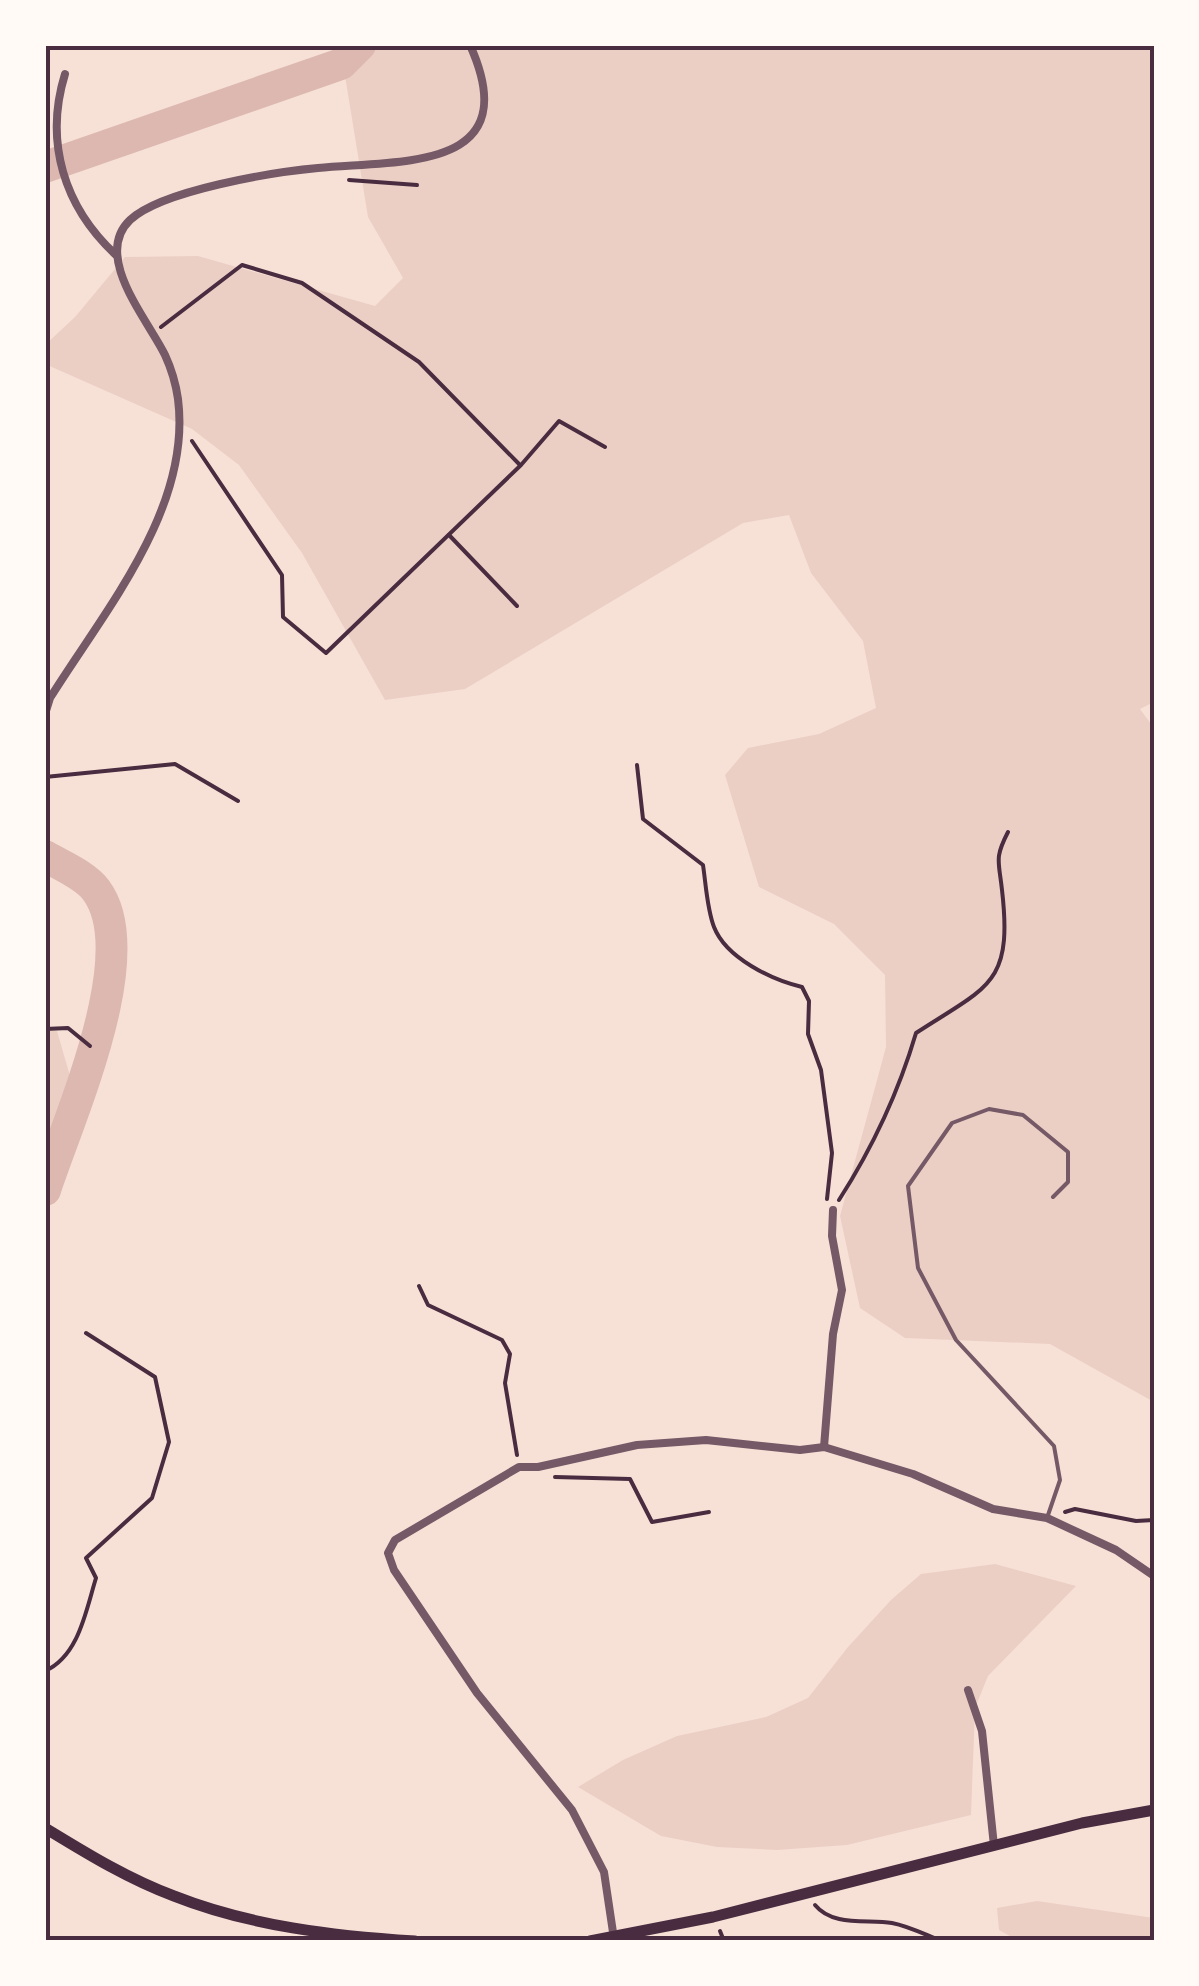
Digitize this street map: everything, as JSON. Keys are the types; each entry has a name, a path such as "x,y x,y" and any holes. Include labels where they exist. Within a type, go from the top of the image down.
{"main road":[{"path":"590,1941 806,1894 1082,1823 1154,1810"},
{"path":"45,1828 104,1864 174,1896 256,1922 364,1938 415,1941"}],"street":[{"path":"45,714 50,698 156,530 172,486 179,433 178,397 167,358 123,279 116,255 127,222 162,202 243,179 317,168 400,164 441,156 464,144 481,123 486,100 482,73 470,45"},
{"path":"65,74 56,102 54,129 69,192 92,234 116,255"},
{"path":"824,1447 833,1334 842,1290 832,1236 833,1210"},
{"path":"614,1938 604,1872 572,1810 477,1693 394,1570 388,1553 394,1540 518,1467 538,1468 637,1445 706,1440 800,1450 824,1447 914,1474 994,1510 1047,1518 1116,1550 1154,1576"},
{"path":"968,1690 982,1730 994,1846"}],"lane":[{"path":"1047,1518 1060,1480 1054,1446 956,1340 918,1268 908,1186 952,1122 989,1109 1022,1115 1068,1152 1068,1182 1054,1198"}],"path":[{"path":"317,168 333,178 417,185"},
{"path":"153,333 242,265 302,283 418,362 521,465"},
{"path":"179,433 194,442 282,575 283,617 326,653 521,465 558,421 605,447"},
{"path":"448,535 516,606"},
{"path":"45,777 175,764 238,802"},
{"path":"637,765 642,819 703,865 714,926 725,947 780,982 802,987 809,1002 808,1034 821,1070 832,1153 827,1199 833,1210 872,1149 902,1083 916,1033 990,984 1004,958 1002,892 996,856 1008,832"},
{"path":"45,1029 68,1028 90,1046"},
{"path":"419,1286 428,1305 502,1340 510,1354 505,1383 518,1467"},
{"path":"45,1670 56,1666 78,1636 96,1578 86,1558 152,1498 169,1442 154,1377 86,1333"},
{"path":"540,1476 630,1479 652,1522 708,1512"},
{"path":"1047,1518 1075,1510 1136,1522 1154,1520"},
{"path":"806,1894 822,1914 852,1922 894,1923 939,1940"}],"shaded area":[{"path":"340,45 1154,45 1154,702 1140,709 1154,728 1154,1402 1050,1344 905,1338 860,1308 840,1216 886,1047 885,975 834,924 759,887 725,775 748,748 819,734 876,708 863,641 811,573 789,515 743,523 465,689 385,700 302,553 239,465 192,429 45,364 45,345 75,317 125,257 198,256 375,306 403,278 368,217"},
{"path":"45,1030 57,1031 70,1076 45,1149"},
{"path":"995,1564 1076,1586 988,1676 975,1708 971,1815 847,1845 777,1850 717,1847 661,1836 578,1787 623,1760 677,1736 766,1717 808,1698 848,1647 921,1574"},
{"path":"1037,1901 1154,1918 1154,1941 1019,1941 999,1930 997,1908"}],"waterway":[{"path":"45,167 341,64 360,45"},
{"path":"45,856 79,875 96,890 109,918 112,954 97,1037 45,1190"}]}
